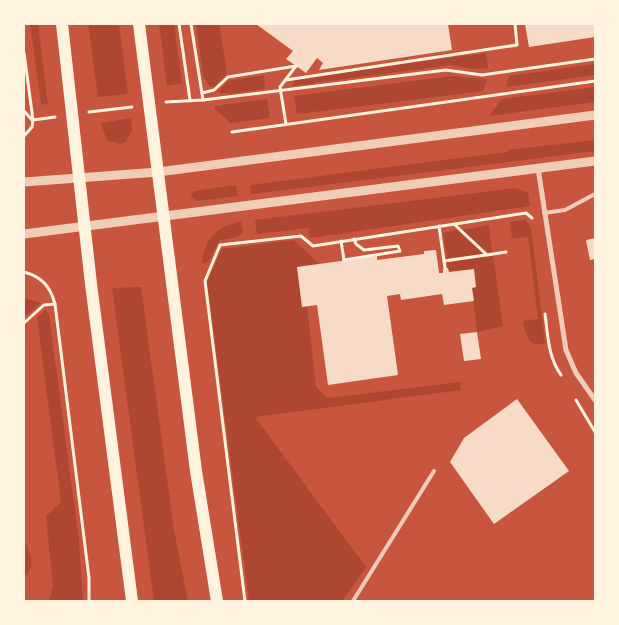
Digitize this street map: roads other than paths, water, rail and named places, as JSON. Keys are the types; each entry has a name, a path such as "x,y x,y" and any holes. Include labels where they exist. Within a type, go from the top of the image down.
{"main road":[{"path":"62,24 74,114 84,225 132,601"},
{"path":"139,24 196,471 217,601"}],"street":[{"path":"24,182 158,172 595,115"},
{"path":"24,234 595,161"},
{"path":"538,168 568,357 595,400"}],"lane":[{"path":"544,213 566,210 595,194"},
{"path":"352,601 434,472"}]}
